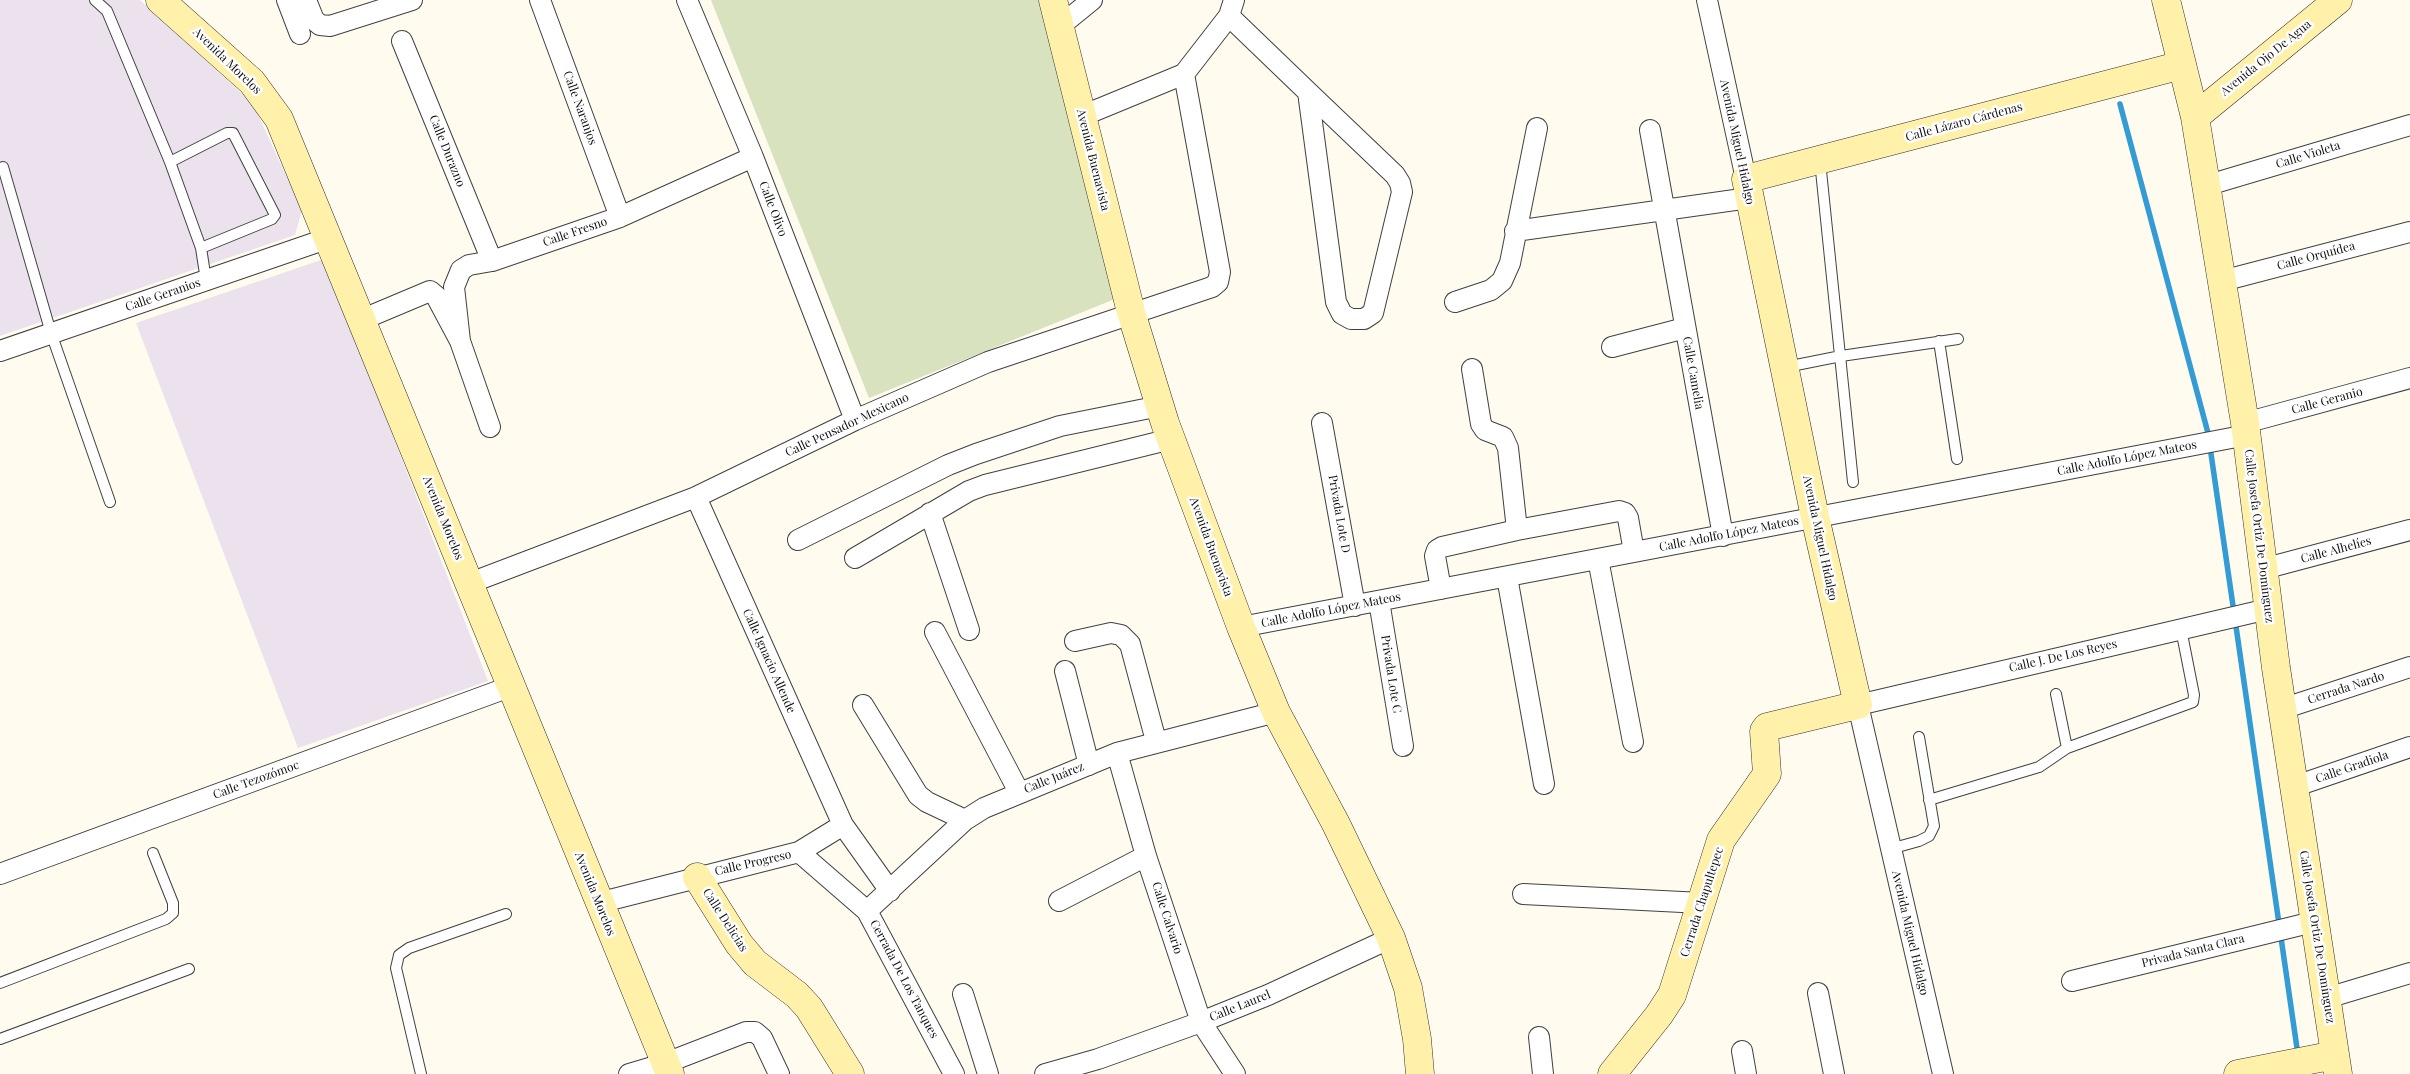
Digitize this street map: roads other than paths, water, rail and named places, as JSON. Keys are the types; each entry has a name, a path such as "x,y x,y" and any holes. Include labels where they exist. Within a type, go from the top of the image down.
{"street":[{"name":"Avenida Morelos","path":"160,0 232,64 264,97 278,119 326,239 470,583 598,903 668,1068"},
{"path":"287,0 300,34"},
{"path":"306,0 314,20 320,25 330,26 412,0"},
{"name":"Calle Naranjos","path":"540,0 620,217"},
{"name":"Calle Olivo","path":"687,0 753,157 855,420"},
{"name":"Avenida Buenavista","path":"1053,0 1131,312 1171,439 1241,627 1276,712 1336,824 1391,938 1408,988 1417,1038 1420,1074"},
{"path":"1060,26 1092,0"},
{"name":"Avenida Miguel Hidalgo","path":"1707,0 1815,517 1943,1074"},
{"name":"Calle Josefa Ortiz De Domínguez","path":"2166,0 2194,117 2222,281 2238,433 2263,569 2260,611 2282,709 2293,787 2304,924 2327,998 2318,1063"},
{"name":"Avenida Ojo De Agua","path":"2194,117 2338,0"},
{"path":"1082,116 1184,74 1232,8 1308,92 1395,175 1400,183 1402,192 1373,313 1364,319 1351,319 1342,314 1336,302 1308,92"},
{"name":"Calle Durazno","path":"402,41 492,261"},
{"name":"Calle Lázaro Cárdenas","path":"1747,188 1820,160 2182,65"},
{"name":"Calle Pensador Mexicano","path":"470,583 696,496 855,420 988,362 1131,312 1212,287 1218,282 1220,272 1184,74"},
{"name":"Calle Violeta","path":"2205,186 2410,125"},
{"path":"1455,302 1491,290 1502,281 1510,264 1537,128"},
{"name":"Calle Camelia","path":"1650,130 1722,536"},
{"name":"Calle Fresno","path":"460,341 454,287 460,270 469,265 492,261 620,217 753,157"},
{"path":"1516,231 1664,210 1747,188"},
{"name":"Calle Orquídea","path":"2222,281 2410,232"},
{"name":"Calle Geranios","path":"0,350 326,239"},
{"path":"361,320 430,292 436,296 460,341 490,427"},
{"path":"1612,347 1685,328"},
{"path":"1472,369 1481,424 1485,430 1503,437 1508,448 1517,530"},
{"name":"Calle Geranio","path":"2238,433 2410,378"},
{"path":"798,540 948,465 976,454 1060,426 1160,406"},
{"name":"Privada Lote D","path":"1322,423 1355,606"},
{"name":"Calle Adolfo López Mateos","path":"1241,627 2200,445 2238,433"},
{"path":"855,558 968,491 985,485 1171,439"},
{"name":"Calle Ignacio Allende","path":"696,496 843,825 890,891"},
{"path":"1441,589 1435,556 1437,550 1442,547 1517,530 1619,511 1625,513 1628,518 1634,552"},
{"path":"930,513 969,630"},
{"name":"Calle Alhelíes","path":"2263,569 2410,530"},
{"path":"1598,559 1632,742"},
{"path":"1507,576 1544,784"},
{"name":"Privada Lote C","path":"1379,601 1402,746"},
{"name":"Calle J. De Los Reyes","path":"1858,704 2260,611"},
{"path":"935,632 1019,792"},
{"path":"1075,641 1111,633 1121,635 1130,644 1156,741"},
{"name":"Cerrada Nardo","path":"2282,709 2410,667"},
{"path":"1065,671 1089,765"},
{"name":"Calle Tezozómoc","path":"0,874 512,686"},
{"name":"Cerrada Chapultepec","path":"1612,1074 1666,1006 1702,903 1721,840 1767,774 1764,731 1767,727 1858,704"},
{"path":"864,705 918,795 926,802 965,820"},
{"name":"Calle Juárez","path":"867,911 965,820 984,808 1117,753 1156,741 1276,712"},
{"name":"Calle Gradiola","path":"2293,787 2410,747"},
{"name":"Calle Calvario","path":"1117,753 1146,856 1201,1022 1235,1074"},
{"name":"Calle Progreso","path":"598,903 800,852 843,825"},
{"name":"Cerrada De Los Tanques","path":"800,852 867,911 954,1074"},
{"path":"1060,902 1146,856"},
{"name":"Calle Delicias","path":"697,877 739,944 755,963 797,995 808,1008 850,1074"},
{"path":"1523,894 1702,903"},
{"name":"Privada Santa Clara","path":"2072,981 2304,924"},
{"name":"Calle Laurel","path":"1045,1074 1099,1067 1268,995 1391,938"},
{"path":"2327,998 2410,973"},
{"path":"963,994 988,1074"},
{"path":"1818,994 1834,1074"},
{"path":"629,1074 668,1068 746,1032 755,1032 762,1038 779,1074"},
{"path":"1539,1036 1543,1074"},
{"path":"1742,1051 1746,1074"},
{"path":"2238,1074 2318,1063"}],"lane":[{"path":"95,0 107,11 170,162 201,248 206,280"},
{"path":"170,162 227,132 232,134 274,215 272,219 201,248"},
{"path":"1820,160 1853,482"},
{"path":"3,167 51,333 110,502"},
{"path":"1785,367 1841,356 1958,339"},
{"path":"1939,341 1957,459"},
{"path":"1929,800 2039,767 2068,748 2193,702 2194,695 2182,629"},
{"path":"2056,694 2068,748"},
{"path":"1890,849 1919,841 1929,836 1934,826 1919,736"},
{"path":"0,983 166,919 173,913 173,903 153,853"},
{"path":"421,1074 396,968 399,955 408,948 506,914"},
{"path":"0,1039 190,969"}],"waterway":[{"path":"2120,104 2208,433 2298,1055"}]}
